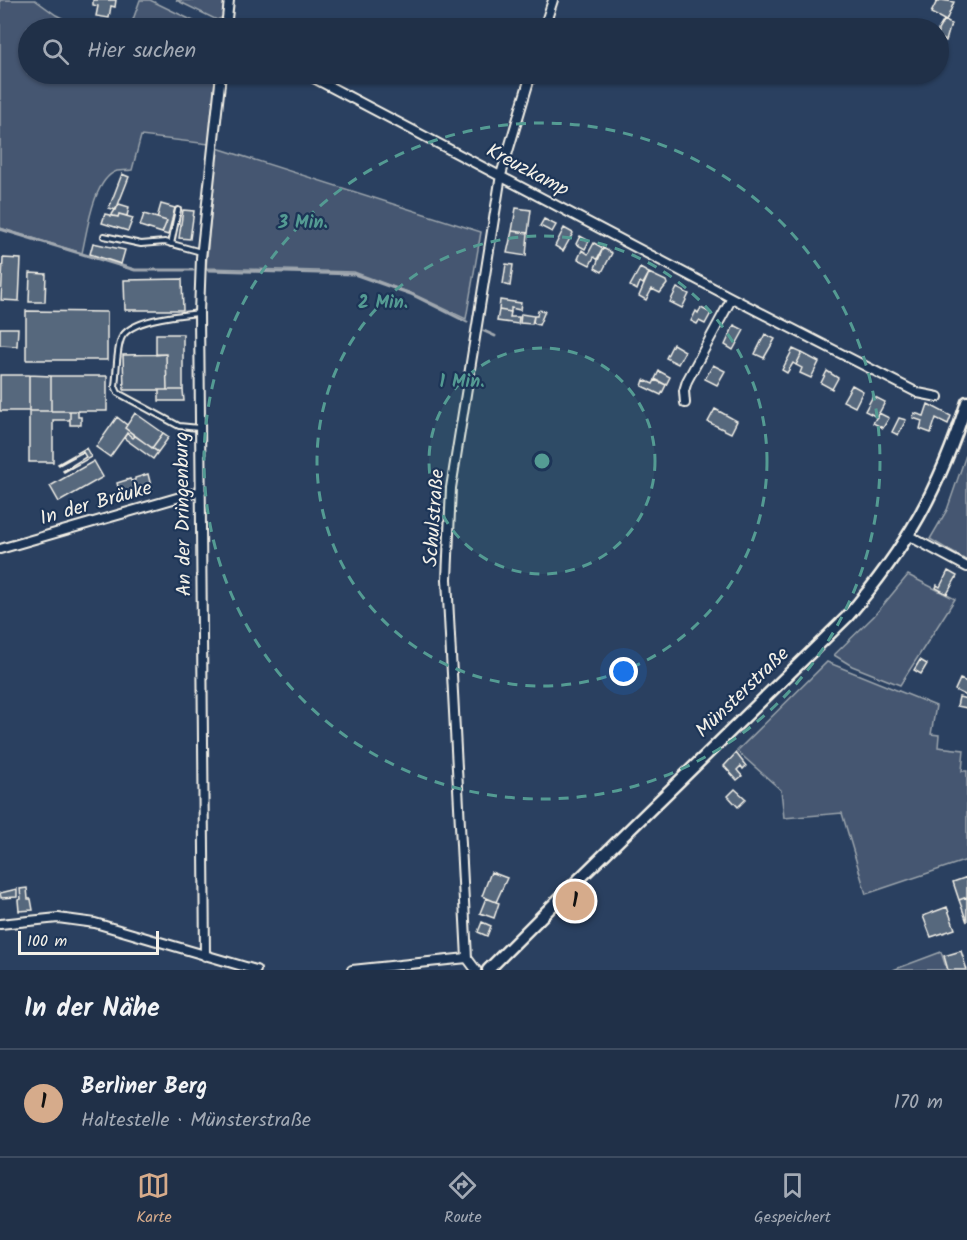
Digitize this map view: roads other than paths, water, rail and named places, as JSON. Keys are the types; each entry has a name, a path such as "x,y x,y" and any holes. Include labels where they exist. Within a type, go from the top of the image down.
{"main road":[{"name":"Münsterstraße","path":"488,970 846,617 878,580 909,536 941,474 967,402"}],"street":[{"path":"227,18 229,0"},
{"path":"547,18 553,0"},
{"name":"An der Dringenburg","path":"205,956 199,314 202,252 220,84"},
{"name":"Kreuzkamp","path":"325,84 732,298 918,393 938,397"},
{"name":"Schulstraße","path":"467,958 447,579 451,488 501,175 528,84"},
{"path":"685,403 684,391 687,381 732,298"},
{"name":"In der Bräuke","path":"0,549 201,491"},
{"path":"909,536 967,567"},
{"path":"0,924 50,918 95,923 256,970"},
{"path":"352,970 467,958 476,970"}],"lane":[{"path":"171,244 178,210"},
{"path":"104,236 141,243 171,244 202,252"},
{"path":"199,314 173,316 136,325 124,333 120,340 115,386 118,393 179,426 200,428"}],"waterway":[{"path":"0,229 135,270 193,270"},
{"path":"208,270 354,274 411,294 467,322"},
{"path":"484,331 495,336"}],"place":[{"name":"Berliner Berg","path":"575,901"}]}
